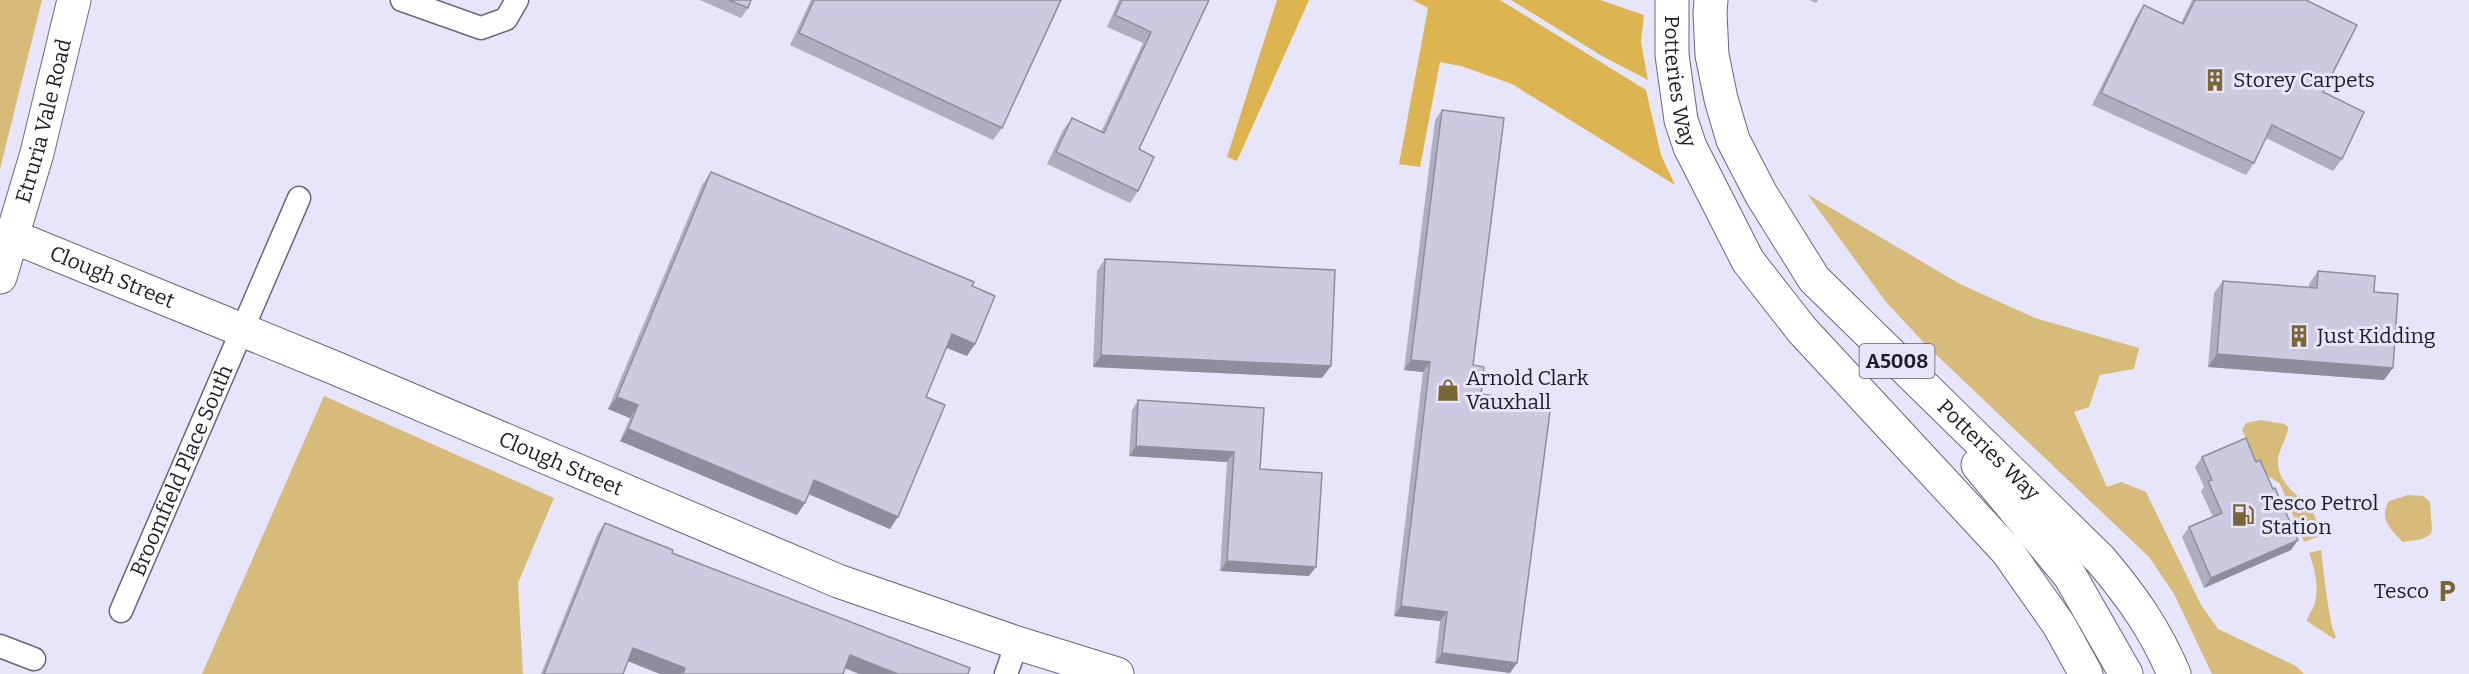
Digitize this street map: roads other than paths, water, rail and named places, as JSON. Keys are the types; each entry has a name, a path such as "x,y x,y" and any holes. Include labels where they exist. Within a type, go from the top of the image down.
{"main road":[{"name":"Etruria Vale Road","path":"0,276 7,235 42,136 75,0"},
{"name":"Potteries Way","path":"1672,0 1672,55 1681,120 1690,147 1748,261 1802,330 2007,551 2059,625 2086,674"},
{"name":"Potteries Way","path":"1711,0 1712,55 1721,99 1733,140 1761,194 1814,279 2101,560 2134,599 2163,648 2174,674"},
{"name":"Clough Street","path":"7,235 242,329 838,581 1017,644 1117,674"},
{"name":"A5008","path":"1814,279 1889,371 1980,467 2070,576 2126,674"}],"street":[{"path":"402,0 482,28 512,9"},
{"name":"Broomfield Place South","path":"121,611 299,198"},
{"path":"1005,674 1017,644"},
{"path":"0,646 34,659"}],"place":[{"name":"Storey Carpets","path":"2215,80"},
{"name":"Just Kidding","path":"2299,336"},
{"name":"Arnold Clark Vauxhall","path":"1448,390"},
{"name":"Tesco Petrol Station","path":"2243,515"},
{"name":"Tesco","path":"2447,591"}]}
